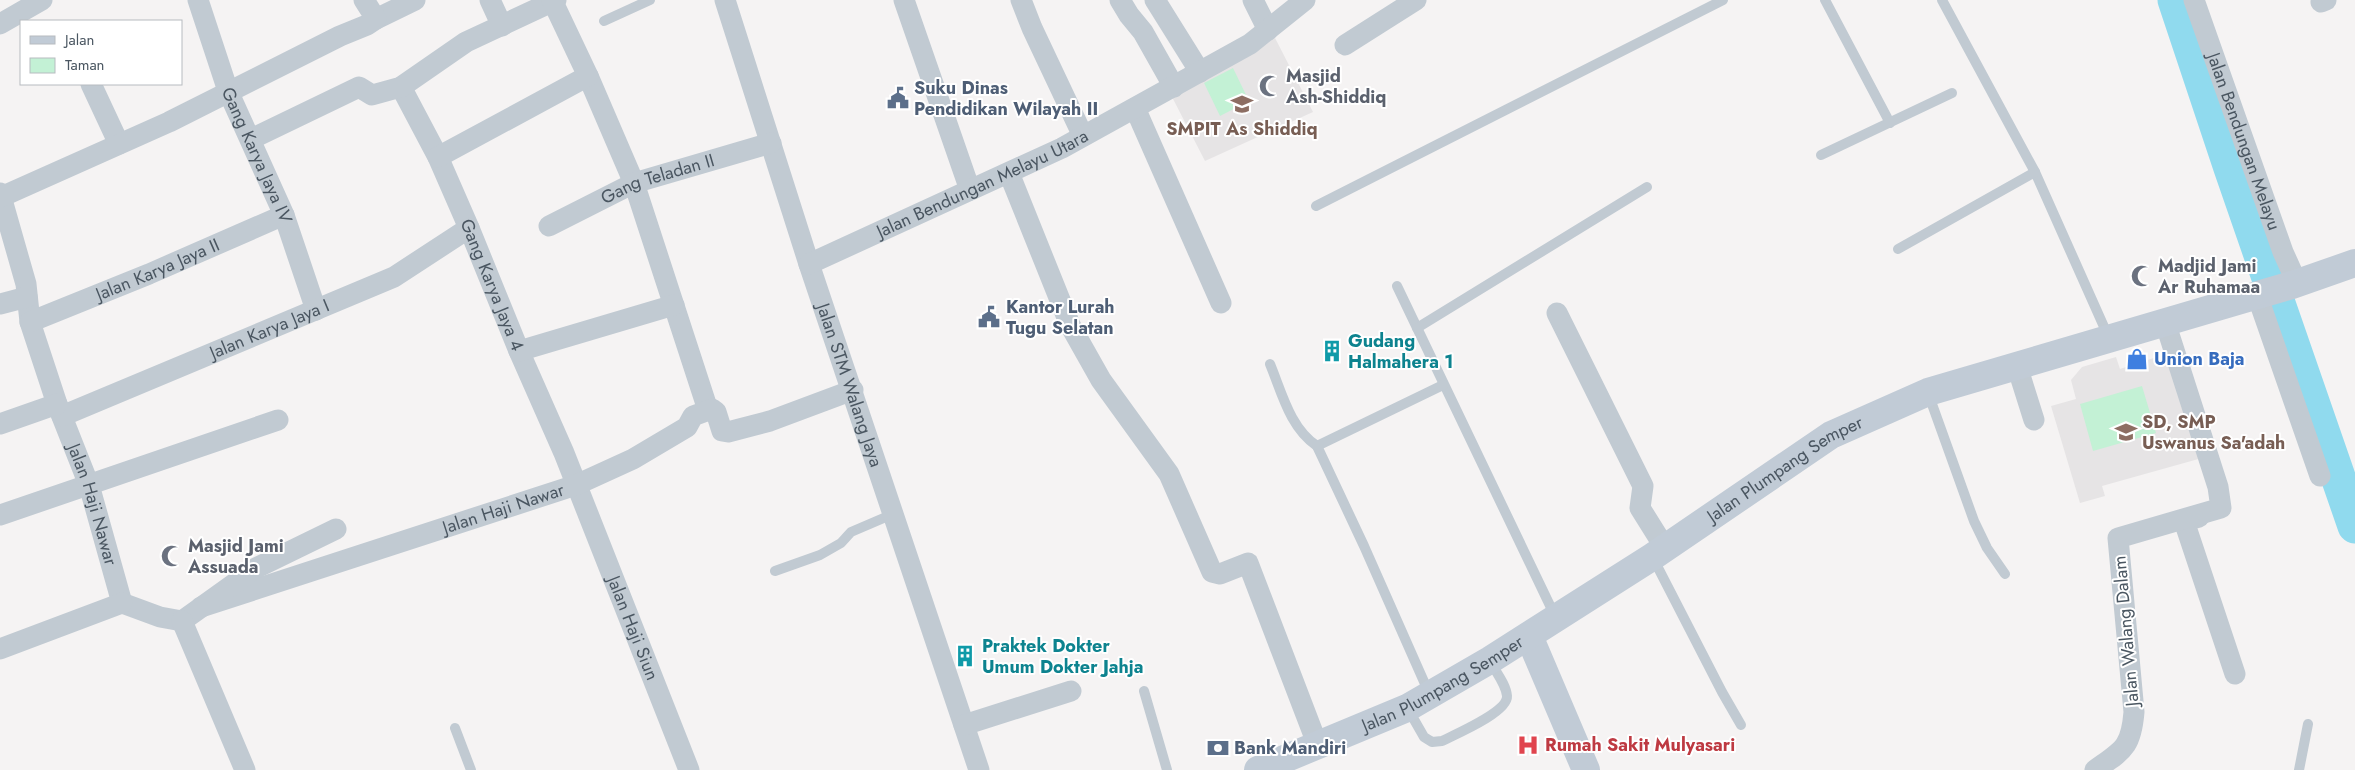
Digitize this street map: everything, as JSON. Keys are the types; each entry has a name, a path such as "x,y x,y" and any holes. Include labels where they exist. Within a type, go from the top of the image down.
{"main road":[{"name":"Jalan Plumpang Semper","path":"1258,770 1318,746 1418,701 1490,660 1659,553 1831,435 1928,392 2278,289 2355,262"},
{"path":"1529,636 1586,770"}],"street":[{"path":"0,24 21,5 42,0"},
{"name":"Gang Karya Jaya IV","path":"198,0 228,91 284,215 316,310"},
{"path":"364,0 376,19"},
{"path":"1,195 169,122 228,91 340,36 368,25 376,19 415,0"},
{"path":"490,0 502,26"},
{"path":"251,139 359,87 372,95 401,87 466,42 554,0 634,183 708,410 712,409 716,412 722,431 728,432 770,421 853,390"},
{"name":"Jalan STM Walang Jaya","path":"725,0 809,264 853,390 979,770"},
{"path":"904,0 970,190"},
{"path":"1020,0 1084,136"},
{"path":"1120,0 1142,32 1174,87"},
{"path":"1155,0 1200,72"},
{"path":"1253,0 1268,30"},
{"name":"Jalan Bendungan Melayu Utara","path":"809,264 1084,136 1250,44 1305,0"},
{"path":"1345,45 1416,0"},
{"name":"Jalan Bendungan Melayu","path":"2194,0 2280,242 2278,289 2320,476"},
{"path":"438,157 588,76"},
{"path":"90,85 119,144"},
{"name":"Gang Karya Jaya 4","path":"401,87 438,157 470,228 519,351 576,485"},
{"path":"1135,108 1221,303"},
{"name":"Gang Teladan II","path":"549,226 634,183 771,143"},
{"path":"1008,173 1070,325 1101,380 1169,474 1212,572 1220,574 1248,563 1318,746"},
{"name":"Jalan Haji Nawar","path":"1,195 26,284 30,322 60,410 89,485 122,603"},
{"name":"Jalan Karya Jaya II","path":"30,322 149,274 284,215"},
{"name":"Jalan Karya Jaya I","path":"0,424 60,410 316,310 394,277 470,228"},
{"path":"0,304 27,297"},
{"path":"519,351 674,305"},
{"path":"1557,313 1643,486 1640,508 1659,553"},
{"path":"2165,322 2218,487 2222,508 2219,512 2184,521 2235,674"},
{"path":"2017,366 2034,420"},
{"name":"Jalan Haji Nawar","path":"201,607 576,485 633,459 687,427 693,416 708,410"},
{"path":"0,515 278,420"},
{"name":"Jalan Haji Siun","path":"576,485 688,770"},
{"name":"Jalan Walang Dalam","path":"2095,770 2119,753 2129,741 2133,730 2134,712 2118,538 2222,508"},
{"path":"0,649 122,603 160,617 182,621 256,568 336,529"},
{"path":"182,621 245,770"},
{"path":"964,725 1071,691"}],"lane":[{"path":"604,21 650,0"},
{"path":"1316,206 1723,0"},
{"path":"1825,0 1890,123"},
{"path":"1942,0 2035,172 2109,339"},
{"path":"1821,155 1952,93"},
{"path":"1898,249 2035,172"},
{"path":"1417,328 1647,187"},
{"path":"1397,286 1557,619"},
{"path":"1270,364 1298,429 1305,438 1316,446 1364,546 1418,701 1424,737 1432,742 1442,741 1505,706 1507,697 1505,688 1490,660"},
{"path":"1316,446 1443,385"},
{"path":"1928,392 1974,521 1988,548 2005,574"},
{"path":"775,571 820,555 841,542 852,532 893,514"},
{"path":"1659,553 1722,692 1741,725"},
{"path":"1144,691 1167,770"},
{"path":"2299,770 2308,724"},
{"path":"455,728 471,770"}],"shaded area":[{"name":"SMPIT As Shiddiq","path":"1273,34 1313,112 1205,161 1171,95"},
{"name":"SD, SMP Uswanus Sa'adah","path":"2172,352 2202,458 2102,486 2105,496 2080,503 2051,406 2076,399 2071,380 2082,367 2116,357 2120,369"}],"green space":[{"path":"1233,68 1249,101 1220,116 1204,83"},
{"path":"2142,386 2156,433 2093,451 2080,404"}],"waterway":[{"path":"2175,0 2355,526"}],"place":[{"name":"Masjid Ash-Shiddiq","path":"1270,86"},
{"name":"Suku Dinas Pendidikan Wilayah II","path":"898,98"},
{"name":"SMPIT As Shiddiq","path":"1242,104"},
{"name":"Madjid Jami Ar Ruhamaa","path":"2142,276"},
{"name":"Kantor Lurah Tugu Selatan","path":"989,317"},
{"name":"Gudang Halmahera 1","path":"1332,351"},
{"name":"Union Baja","path":"2137,359"},
{"name":"SD, SMP Uswanus Sa'adah","path":"2126,432"},
{"name":"Masjid Jami Assuada","path":"172,556"},
{"name":"Praktek Dokter Umum Dokter Jahja","path":"965,656"},
{"name":"Rumah Sakit Mulyasari","path":"1528,745"},
{"name":"Bank Mandiri","path":"1218,748"}]}
